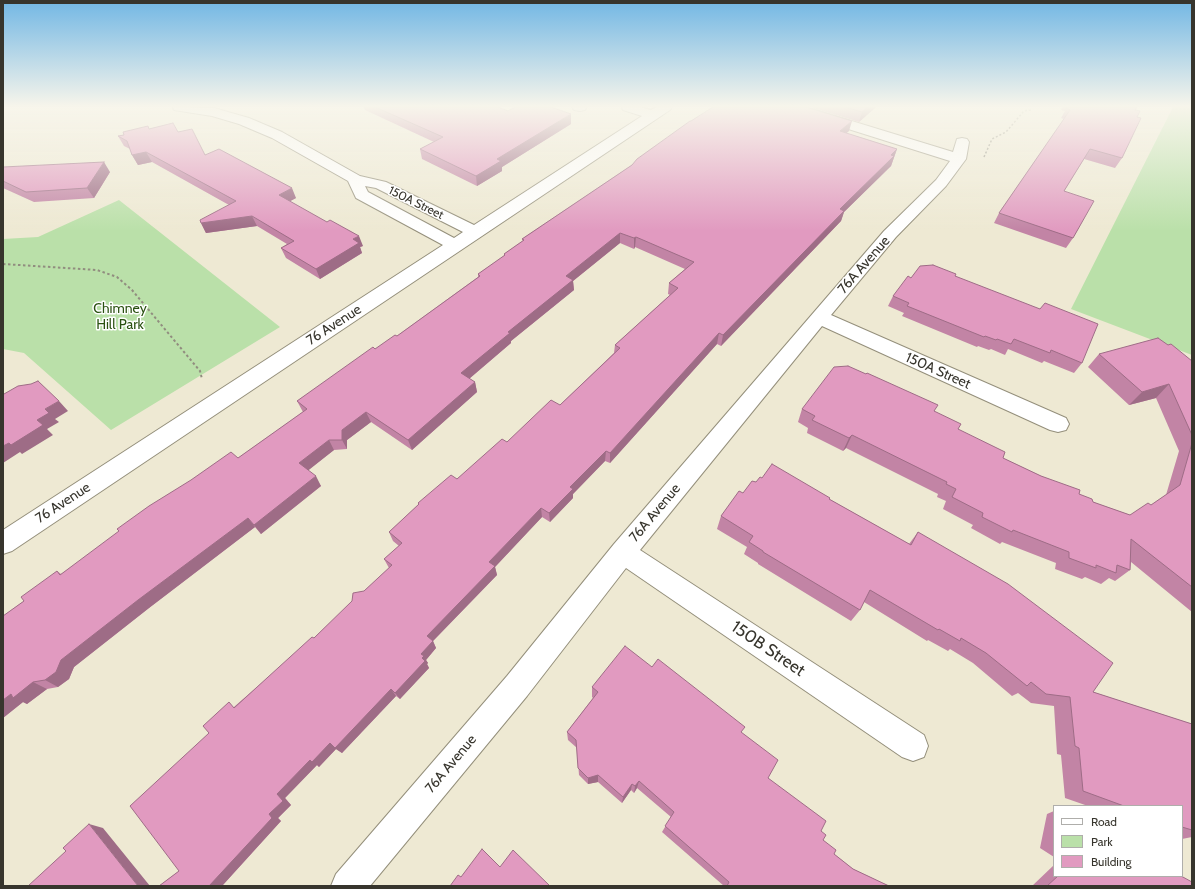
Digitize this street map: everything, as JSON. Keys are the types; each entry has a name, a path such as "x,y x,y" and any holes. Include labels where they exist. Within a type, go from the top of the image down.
{"street":[{"name":"150A Street","path":"301,148 355,179 381,185 476,232"},
{"name":"76 Avenue","path":"3,543 602,148"},
{"path":"927,148 958,158"},
{"name":"76A Avenue","path":"348,886 517,686 623,552 819,317 890,234 941,183 958,158 960,148"},
{"name":"150A Street","path":"355,179 361,195 455,245"},
{"name":"150A Street","path":"819,317 1058,424"},
{"name":"150B Street","path":"623,552 913,746"}],"path":[{"path":"983,158 988,148"},
{"path":"3,264 96,270 117,277 132,290 200,371 202,379"}],"green space":[{"path":"1152,148 1192,148 1192,355 1071,309"},
{"name":"Chimney Hill Park","path":"119,200 280,327 111,430 24,353 3,349 3,239 38,237"}],"building":[{"path":"130,148 202,148 205,155 219,149 292,188 279,195 327,222 330,220 359,236 353,239 359,243 316,269 281,248 294,241 252,216 201,223 200,220 236,201 146,152 132,155"},
{"path":"514,148 497,159 501,161 476,176 420,149"},
{"path":"652,148 897,149 891,155 894,156 840,209 844,211 723,335 719,333 610,453 606,451 570,487 573,489 549,513 541,508 489,562 495,566 427,636 433,641 421,654 424,656 422,658 425,661 395,693 391,689 335,748 330,743 312,762 310,760 277,794 283,801 269,814 272,818 209,886 159,886 179,871 130,806 209,733 203,726 229,702 234,708 312,637 314,638 352,601 353,593 364,591 392,565 384,559 402,543 389,532 419,504 418,503 451,475 457,479 502,439 507,442 551,400 560,405 620,348 615,345 678,288 669,283 694,262 636,237 634,238 620,233 566,276 573,280 508,332 510,333 461,373 475,382 408,440 366,412 342,430 342,440 329,440 299,463 316,476 254,525 248,518 138,600 61,660 56,672 45,680 33,682 13,698 11,694 3,700 3,616 24,601 21,597 57,571 60,575 119,531 117,529 149,506 191,480 231,452 238,458 307,409 297,401 373,347 375,349 395,335 397,336 480,276 478,274 524,240 522,239 632,165 637,159"},
{"path":"1043,148 1127,148 1122,158 1090,149 1064,191 1094,201 1073,238 999,213"},
{"path":"104,162 87,188 26,192 3,181 3,167"},
{"path":"933,265 956,274 955,276 1040,309 1045,303 1098,324 1082,363 1051,350 1050,353 1014,339 1011,344 997,339 984,337 907,306 909,303 893,296 908,276 911,278 920,266"},
{"path":"1158,338 1168,345 1171,344 1192,361 1192,435 1169,384 1142,392 1099,354"},
{"path":"848,366 938,405 934,411 961,424 958,429 1005,452 1003,458 1041,476 1080,490 1079,494 1092,499 1093,502 1130,515 1148,503 1151,505 1180,485 1192,443 1192,587 1131,539 1130,570 1117,565 1116,573 1096,565 1096,568 1069,558 1069,552 1013,530 1012,532 982,517 983,513 952,497 956,489 946,484 947,482 852,435 849,438 812,420 815,416 802,409 834,367"},
{"path":"38,381 59,401 45,409 49,413 37,420 43,425 11,445 9,443 3,446 3,393 4,394 18,386 31,384"},
{"path":"772,464 830,498 829,499 911,545 918,532 1008,584 1113,663 1093,692 1192,724 1192,830 1183,827 1183,805 1121,805 1083,791 1079,748 1075,746 1070,697 1046,694 1031,682 1027,686 986,653 961,638 960,641 939,629 938,630 870,590 860,610 763,552 749,542 753,536 721,516 739,491 743,493 752,481 756,482 760,477 762,478"},
{"path":"625,646 652,667 658,659 745,727 741,732 778,760 768,778 826,821 821,831 826,835 823,840 836,850 834,854 853,869 889,886 727,886 729,882 665,826 674,812 639,781 635,786 632,784 623,797 598,775 588,778 578,768 576,740 567,732 598,692 592,687"},
{"path":"89,824 138,886 28,886 66,851 63,848"},
{"path":"482,849 500,867 513,850 550,886 450,886 458,875 461,877"},
{"path":"1057,877 1183,877 1192,882 1192,886 1047,886"}]}
